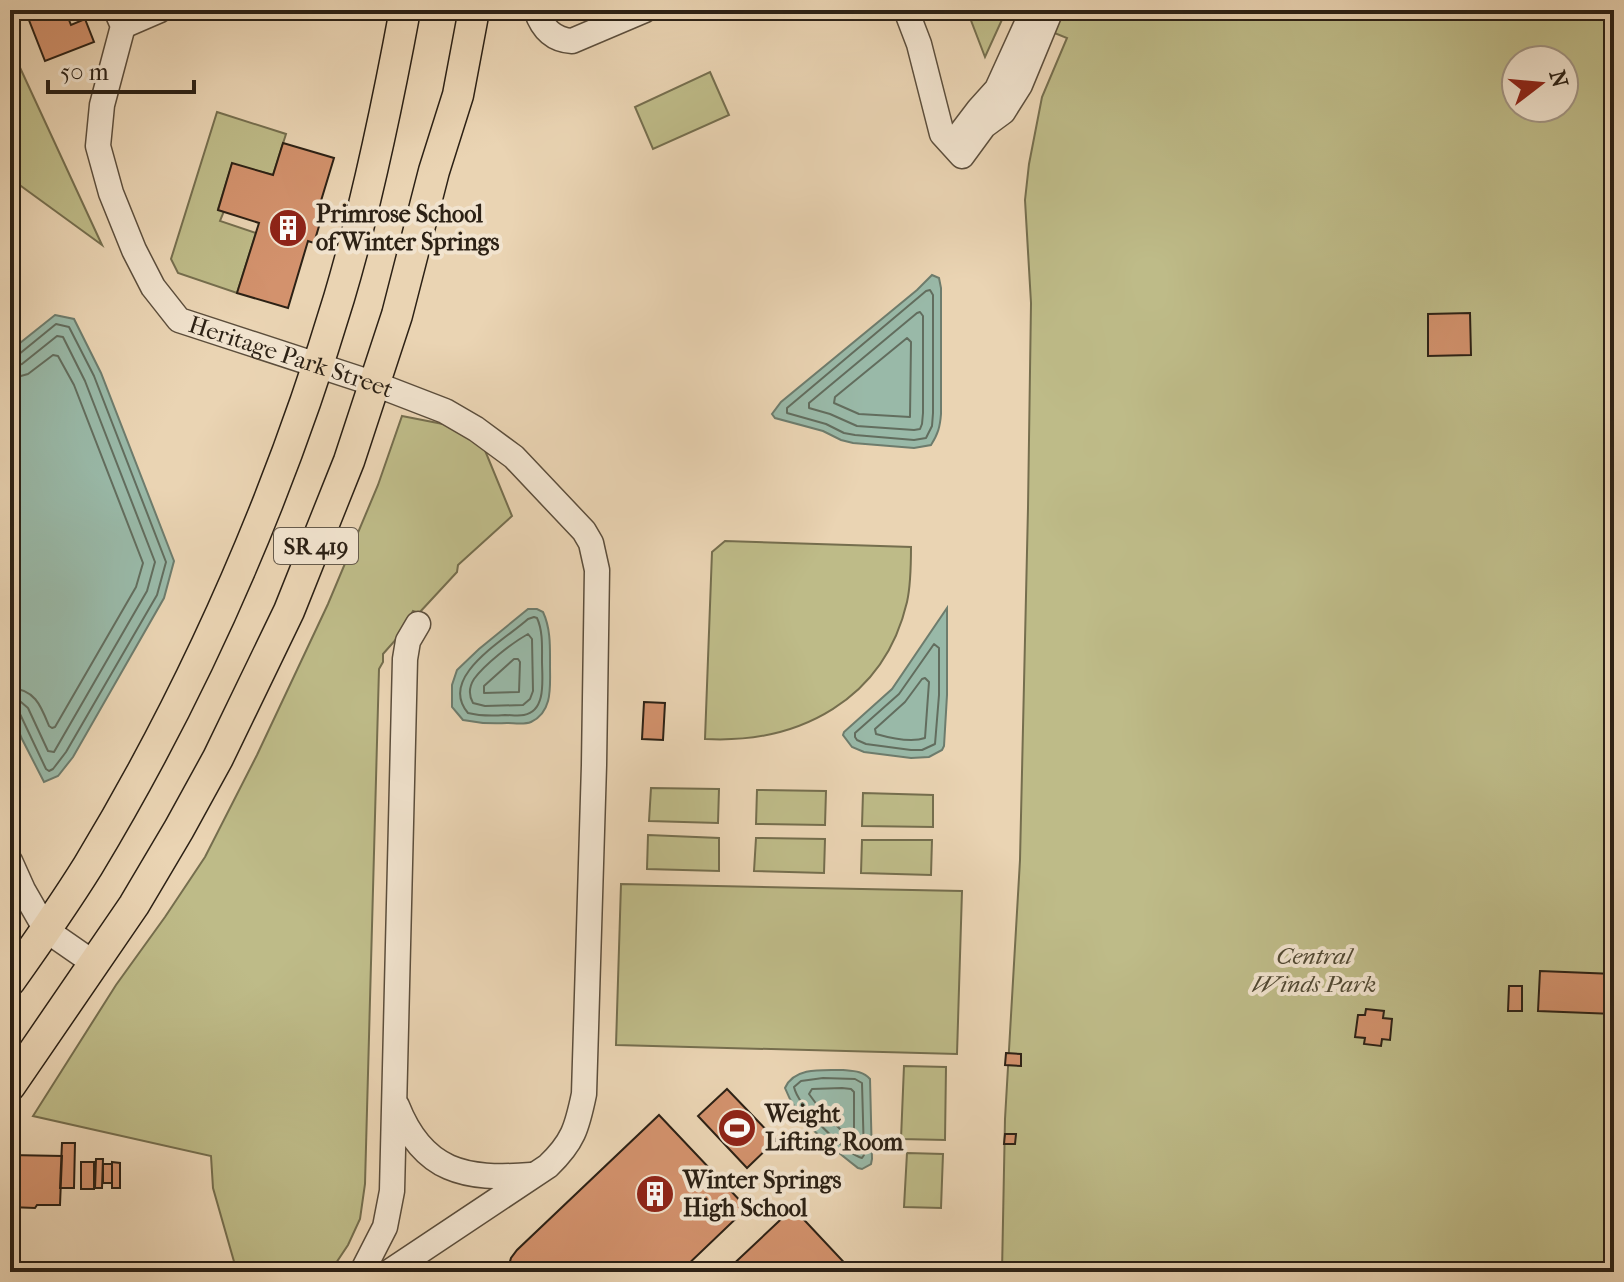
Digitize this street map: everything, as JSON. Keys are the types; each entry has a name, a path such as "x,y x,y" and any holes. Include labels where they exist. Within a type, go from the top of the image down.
{"main road":[{"name":"SR 419","path":"10,981 87,867 163,732 264,514 339,297 391,86 405,10"},
{"name":"SR 419","path":"10,1086 134,905 179,829 218,758 289,611 349,461 397,315 434,171 458,95 474,10"}],"street":[{"path":"120,18 160,10"},
{"path":"536,10 545,29 560,40 572,41 645,10"},
{"path":"906,10 923,55 942,134 956,149"},
{"path":"956,149 959,136 997,89 1033,10"},
{"path":"956,149 1003,112 1020,85 1051,10"},
{"name":"Heritage Park Street","path":"120,18 102,105 98,146 111,193 134,250 153,287 179,320 375,384 445,411 476,429 514,457 584,531 591,543 597,570 594,793 584,1094 577,1127 564,1150 548,1166 389,1272"},
{"path":"362,1272 385,1227 392,1191 405,659 408,641 418,624"},
{"path":"10,861 46,930 95,964"},
{"path":"395,1100 405,1126 420,1149 442,1164 469,1174 503,1177 535,1175"}],"green space":[{"name":"Central Winds Park","path":"967,10 1614,10 1614,1272 1002,1272 1005,1119 1020,860 1028,508 1031,303 1025,200 1042,97 1067,38 1005,13 985,57"},
{"path":"10,46 102,245 10,178"},
{"path":"710,72 729,115 653,149 635,107"},
{"path":"217,112 286,134 273,175 232,164 218,209 224,211 220,221 256,233 237,293 178,273 171,259"},
{"path":"402,416 448,425 484,448 512,516 458,565 457,572 419,613 413,611 399,636 383,654 379,669 365,1184 360,1219 330,1272 237,1272 213,1188 211,1156 33,1116 116,985 205,857 328,604 378,485"},
{"path":"725,541 911,547 907,602 896,636 879,665 858,690 833,709 804,724 740,739 705,739 712,552"},
{"path":"651,788 719,789 718,823 649,821"},
{"path":"757,790 826,791 825,825 756,824"},
{"path":"863,793 933,795 933,827 862,826"},
{"path":"648,835 719,838 719,871 647,869"},
{"path":"756,838 825,839 824,873 754,871"},
{"path":"862,840 932,840 931,875 861,873"},
{"path":"621,884 962,891 957,1054 616,1045"},
{"path":"904,1066 946,1067 945,1140 901,1139"},
{"path":"907,1153 943,1154 941,1208 904,1207"}],"water":[{"path":"932,275 939,278 941,288 941,414 931,445 914,448 853,443 775,418 772,414 781,402"},
{"path":"55,315 74,319 101,373 174,561 164,598 73,757 58,776 44,782 10,709 10,351"},
{"path":"947,608 947,695 942,750 929,757 911,758 864,752 852,747 844,732 892,689"},
{"path":"528,609 543,612 549,632 550,690 543,712 538,718 525,723 463,720 452,707 452,685 457,670"},
{"path":"843,1070 861,1073 870,1079 872,1159 871,1164 862,1169 816,1132 790,1100 785,1088 789,1081 802,1073"}],"building":[{"path":"25,10 65,10 71,25 85,19 94,42 45,61"},
{"name":"Primrose School of Winter Springs","path":"283,143 334,158 317,214 322,216 314,243 308,241 288,308 237,293 259,223 218,210 232,163 273,175"},
{"path":"1470,313 1471,355 1428,356 1428,314"},
{"path":"644,702 665,703 663,740 642,739"},
{"path":"1540,971 1614,974 1614,1014 1538,1011"},
{"path":"1509,986 1522,986 1522,1011 1508,1011"},
{"path":"1366,1009 1384,1011 1383,1018 1392,1019 1390,1040 1382,1039 1381,1046 1364,1044 1365,1038 1355,1037 1358,1015 1365,1015"},
{"path":"1006,1053 1021,1054 1021,1066 1005,1065"},
{"name":"Weight Lifting Room","path":"727,1089 776,1140 747,1168 698,1116"},
{"name":"Winter Springs High School","path":"659,1115 747,1208 680,1272 507,1272 517,1250"},
{"path":"1005,1134 1016,1134 1015,1144 1004,1144"},
{"path":"62,1143 75,1143 74,1188 60,1188"},
{"path":"10,1155 62,1156 60,1205 10,1207"},
{"path":"96,1159 103,1159 102,1188 95,1188"},
{"path":"81,1162 94,1162 94,1189 81,1189"},
{"path":"112,1162 120,1163 120,1188 112,1188"},
{"path":"103,1164 112,1164 112,1183 103,1183"},
{"name":"Winter Springs High School","path":"793,1208 853,1272 725,1272"}],"place":[{"name":"Primrose School of Winter Springs","path":"288,228"},
{"name":"Weight Lifting Room","path":"737,1128"},
{"name":"Winter Springs High School","path":"655,1194"}]}
